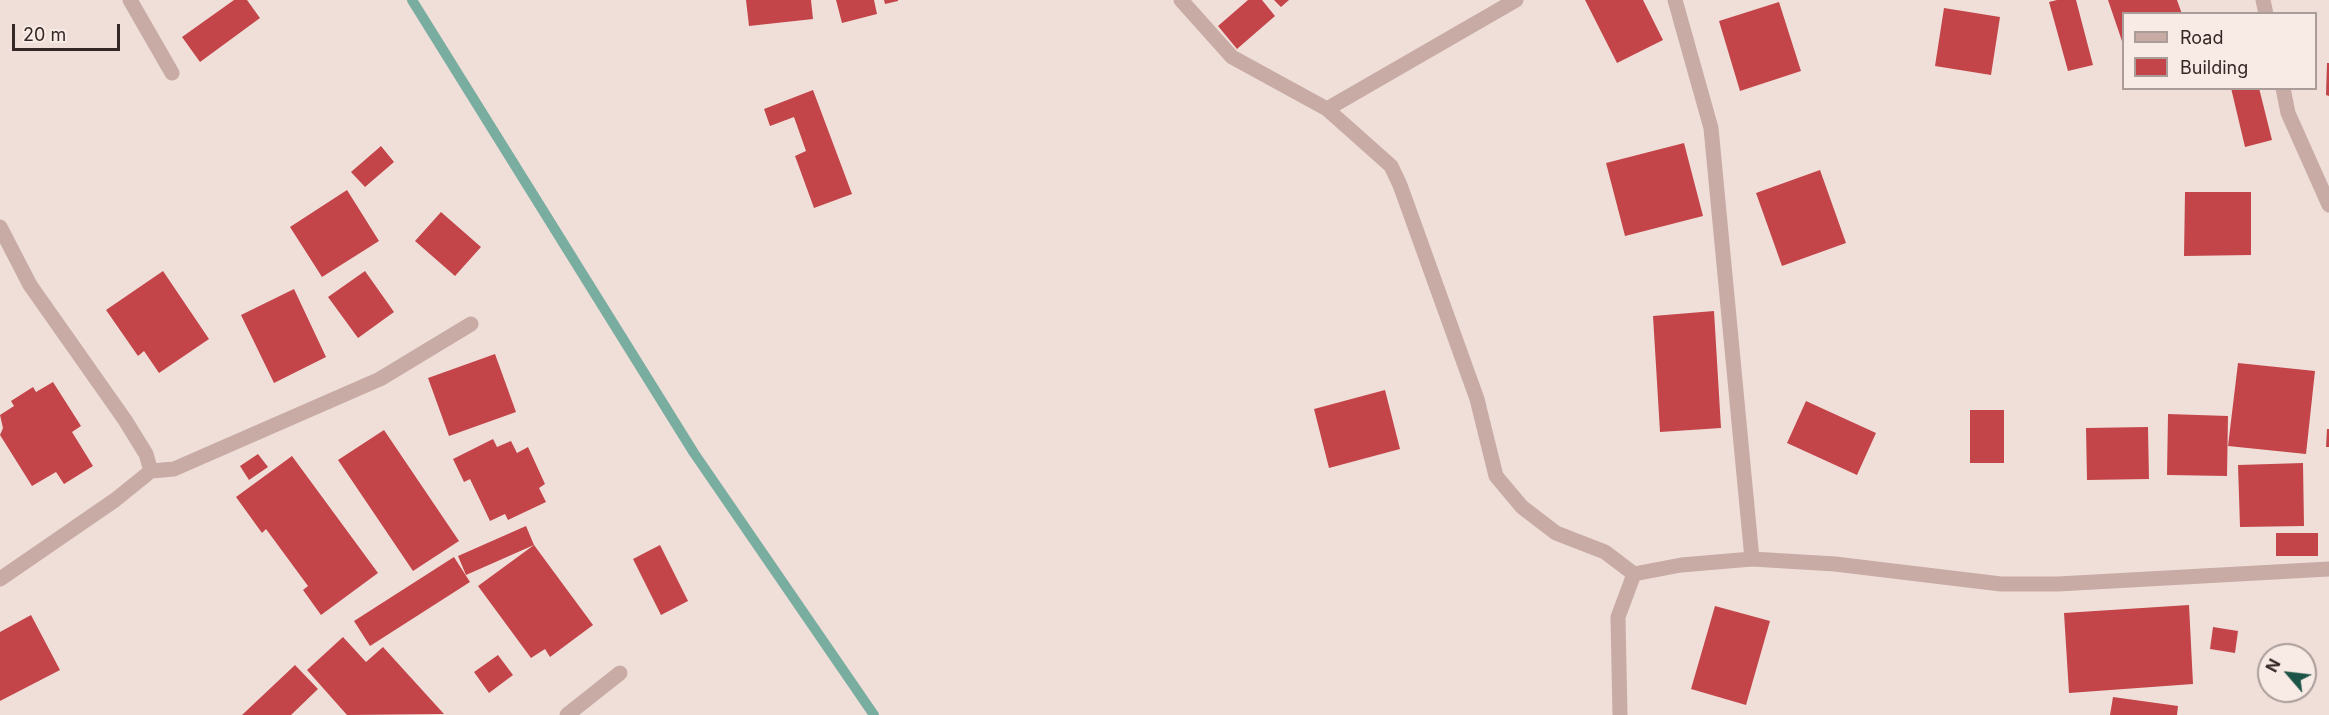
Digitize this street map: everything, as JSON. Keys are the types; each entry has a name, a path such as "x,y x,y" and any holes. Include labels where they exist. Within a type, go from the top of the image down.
{"street":[{"path":"130,0 172,73"},
{"path":"1181,0 1232,57 1327,109 1391,166 1400,185 1477,399 1496,476 1522,507 1556,533 1605,552 1634,574 1681,566 1752,559 1835,564 2001,584 2058,584 2329,569"},
{"path":"1327,109 1516,0"},
{"path":"1675,0 1711,128 1752,559"},
{"path":"2283,90 2288,114 2329,205"},
{"path":"0,227 30,285 125,420 146,454 152,471"},
{"path":"0,579 115,500 152,471 174,469 380,380 471,324"},
{"path":"1620,715 1618,617 1634,574"},
{"path":"567,715 620,673"}],"building":[{"path":"234,0 247,0 260,18 200,62 182,37"},
{"path":"746,0 811,0 813,19 749,26"},
{"path":"836,0 874,0 877,14 842,23"},
{"path":"884,0 898,0 898,1 885,4"},
{"path":"1248,0 1262,0 1275,16 1237,49 1218,26"},
{"path":"1274,0 1289,0 1281,7"},
{"path":"1585,0 1643,0 1663,40 1617,63"},
{"path":"2076,0 2093,65 2068,71 2049,2"},
{"path":"2108,0 2177,0 2181,12 2122,12 2122,41"},
{"path":"1779,2 1801,71 1740,91 1719,21"},
{"path":"1944,8 2000,17 1991,75 1935,66"},
{"path":"2327,63 2329,63 2329,96 2326,95"},
{"path":"813,90 852,194 814,208 795,156 806,151 794,117 770,126 764,109"},
{"path":"2231,90 2260,90 2272,140 2245,147"},
{"path":"1684,143 1703,216 1625,236 1606,163"},
{"path":"381,146 394,162 365,187 351,172"},
{"path":"1820,170 1846,243 1782,266 1756,193"},
{"path":"347,190 379,241 322,277 290,227"},
{"path":"2185,192 2251,192 2251,255 2184,256"},
{"path":"441,212 481,247 455,276 415,241"},
{"path":"163,271 209,339 159,373 144,351 138,356 106,310"},
{"path":"365,271 394,312 358,338 328,297"},
{"path":"294,289 326,357 274,383 241,315"},
{"path":"1714,311 1721,428 1660,432 1653,316"},
{"path":"495,354 516,412 449,436 428,378"},
{"path":"2238,363 2315,371 2306,454 2228,446"},
{"path":"53,382 81,426 72,432 93,466 64,484 56,472 32,486 0,435 3,428 0,415 14,406 11,401 33,387 36,392"},
{"path":"1385,390 1400,449 1329,468 1314,409"},
{"path":"1806,401 1876,433 1857,475 1787,443"},
{"path":"1970,410 2004,410 2004,463 1970,463"},
{"path":"2168,414 2228,416 2227,476 2167,475"},
{"path":"2148,427 2149,479 2087,480 2086,428"},
{"path":"2327,429 2329,429 2329,447 2326,447"},
{"path":"384,430 459,541 413,571 338,460"},
{"path":"493,439 497,447 511,441 517,453 528,447 545,484 539,488 546,502 508,520 505,514 490,521 470,479 464,482 453,459"},
{"path":"258,454 268,467 249,480 240,466"},
{"path":"292,456 378,573 321,615 303,590 308,586 266,529 262,533 236,497"},
{"path":"2303,463 2304,526 2240,527 2238,465"},
{"path":"526,526 534,545 466,575 458,556"},
{"path":"2276,533 2318,533 2318,556 2276,556"},
{"path":"534,545 593,625 550,657 545,649 531,658 478,586"},
{"path":"660,545 688,601 661,615 633,559"},
{"path":"454,557 470,582 370,646 354,621"},
{"path":"2189,605 2193,684 2069,693 2064,613"},
{"path":"1715,606 1770,621 1746,705 1691,689"},
{"path":"31,615 60,670 0,701 0,632"},
{"path":"2213,627 2238,631 2235,653 2210,649"},
{"path":"343,637 366,662 383,647 444,714 347,715 307,670"},
{"path":"498,655 513,675 489,693 474,672"},
{"path":"295,665 318,689 291,715 242,715"},
{"path":"2113,697 2178,706 2177,715 2110,715"}],"waterway":[{"path":"412,0 694,453 874,715"}]}
